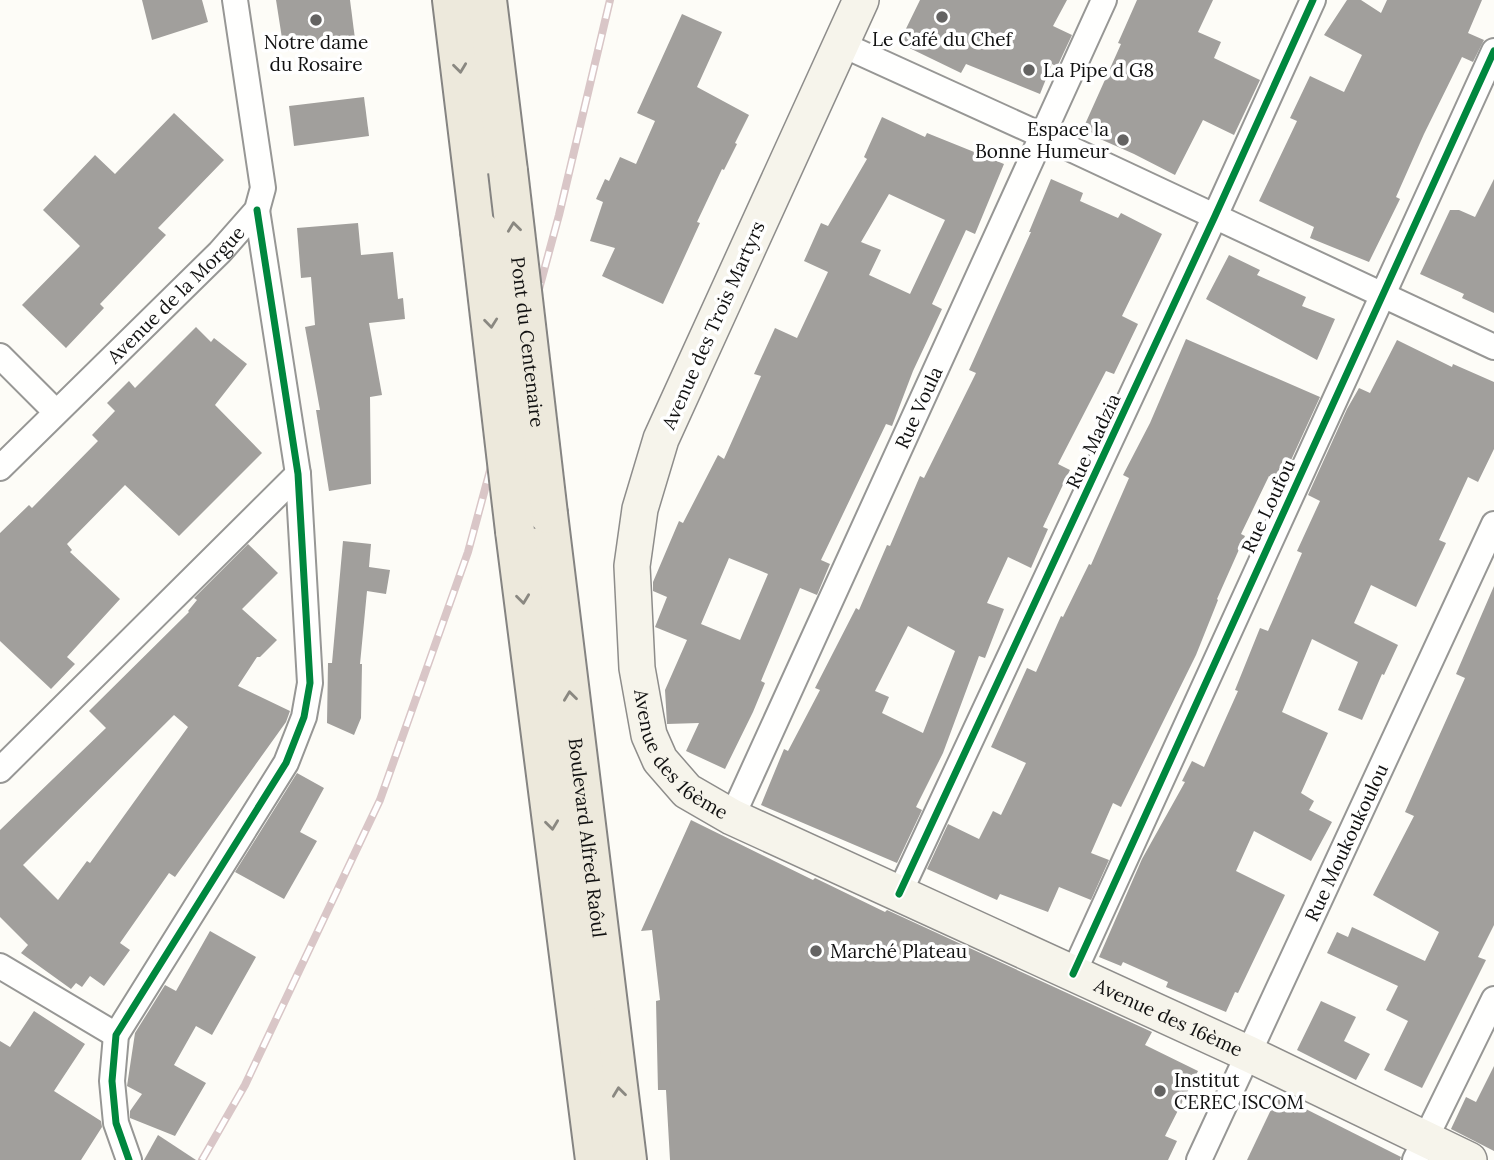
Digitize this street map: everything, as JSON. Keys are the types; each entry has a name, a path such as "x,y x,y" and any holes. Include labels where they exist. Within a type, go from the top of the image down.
{"main road":[{"name":"Pont du Centenaire","path":"452,0 514,531"},
{"name":"Pont du Centenaire","path":"487,0 548,514"},
{"name":"Avenue des Trois Martyrs","path":"637,668 632,566 640,509 661,439 861,0"},
{"name":"Boulevard Alfred Raôul","path":"548,514 627,1160"},
{"name":"Boulevard Alfred Raôul","path":"514,531 595,1160"},
{"name":"Avenue des 16ème","path":"637,668 649,735 660,760 687,791 732,817 1249,1054 1420,1150 1469,1160"}],"street":[{"name":"Avenue de la Morgue","path":"0,468 257,210 262,188 235,0"},
{"name":"Rue Voula","path":"732,817 1104,0"},
{"name":"Rue Madzia","path":"899,894 1313,0"},
{"path":"841,44 1494,347"},
{"name":"Rue Loufou","path":"1073,974 1494,51"},
{"path":"129,1160 116,1123 113,1082 116,1035 286,763 304,717 310,683 298,474 257,210"},
{"path":"0,356 56,412"},
{"path":"4,758 298,474"},
{"name":"Rue Moukoukoulou","path":"1199,1160 1494,524"},
{"path":"3,974 116,1035"},
{"path":"1420,1150 1494,999"}],"building":[{"path":"142,0 202,0 208,22 152,40"},
{"name":"Notre dame du Rosaire","path":"276,0 350,0 355,39 284,51"},
{"path":"920,0 1067,0 1053,26 1072,35 1057,67 1052,64 1040,94 966,64 961,73 899,43"},
{"path":"1137,0 1213,0 1198,32 1221,42 1214,58 1260,80 1234,135 1203,120 1175,175 1082,131 1121,44 1118,43"},
{"path":"1347,0 1361,0 1381,13 1387,0 1482,0 1468,33 1484,40 1473,62 1462,57 1424,134 1396,197 1400,199 1369,262 1310,238 1314,227 1259,201 1297,121 1290,118 1310,76 1344,92 1362,55 1324,35"},
{"path":"682,14 722,32 697,87 749,115 697,222 700,223 663,304 602,276 615,248 590,241 603,202 596,199 605,179 609,181 620,157 636,164 655,121 637,113"},
{"path":"364,97 369,136 294,146 289,106"},
{"path":"174,113 224,160 158,228 166,235 100,304 104,308 66,348 22,305 80,246 43,210 95,155 115,174"},
{"path":"882,117 925,137 927,133 1004,164 975,234 966,230 932,304 942,309 913,371 892,426 886,424 821,560 830,564 817,595 800,588 761,681 765,683 753,712 725,769 686,751 699,723 667,724 665,690 687,640 655,627 667,597 653,591 653,582 679,521 683,523 718,455 724,459 761,376 754,374 775,328 797,338 828,272 804,261 821,223 828,226 867,159 864,157","holes":["889,194 945,220 910,294 869,275 881,250 861,242","729,558 768,574 740,640 701,624"]},
{"path":"1051,179 1083,193 1080,201 1118,218 1121,213 1162,234 1122,316 1138,324 1114,374 1106,371 1058,464 1070,470 1043,527 1048,529 1031,568 1008,557 987,603 1004,609 985,658 979,656 943,753 916,807 922,810 897,863 761,805 784,749 788,751 820,690 815,688 856,608 859,610 920,476 924,478 976,373 969,370","holes":["908,626 955,651 923,733 882,713 889,697 875,691"]},
{"path":"1494,179 1494,313 1462,298 1464,294 1420,274 1450,210 1459,210 1475,217"},
{"path":"358,223 361,255 393,252 398,299 403,298 405,319 369,323 382,395 370,397 371,484 329,491 316,410 320,410 305,327 315,325 311,277 301,278 297,228"},
{"path":"1229,255 1260,270 1257,275 1306,297 1302,306 1335,319 1317,360 1206,299"},
{"path":"196,327 211,342 214,338 247,364 215,405 262,453 179,536 125,485 67,544 72,550 70,552 120,599 67,657 75,664 51,689 0,641 0,533 29,505 32,508 98,441 92,435 115,411 107,403 129,381 135,388"},
{"path":"1186,339 1320,397 1281,482 1269,476 1241,534 1245,536 1196,655 1121,807 1113,803 1091,853 1109,860 1091,900 1059,887 1048,912 1000,894 997,900 927,869 948,824 979,839 993,811 1001,815 1026,763 991,747 1027,668 1036,672 1061,616 1063,617 1089,564 1091,565 1129,478 1123,475 1150,423"},
{"path":"1397,340 1452,367 1453,364 1494,382 1494,449 1478,482 1468,477 1439,540 1446,543 1416,607 1371,585 1354,623 1398,645 1362,720 1338,710 1358,662 1312,639 1282,712 1328,733 1301,793 1314,801 1309,810 1332,822 1311,861 1254,831 1236,871 1285,895 1238,993 1235,992 1226,1012 1166,987 1168,982 1123,962 1121,966 1099,957 1142,859 1185,782 1182,781 1192,761 1204,767 1238,691 1235,690 1260,628 1268,631 1302,553 1297,551 1320,501 1308,495 1347,409 1359,388 1370,393"},
{"path":"343,541 371,544 369,567 390,570 386,594 367,591 360,664 361,718 354,735 327,723 328,663 332,663"},
{"path":"248,544 278,573 242,609 277,640 257,657 238,686 290,711 286,722 175,877 169,873 120,943 130,950 104,986 90,976 82,987 76,983 71,989 21,953 28,945 0,917 0,830 106,728 89,711 189,612 197,600 194,598","holes":["174,715 188,727 90,863 87,861 58,900 23,865"]},
{"path":"1494,586 1494,925 1478,957 1486,960 1422,1088 1384,1070 1408,1021 1386,1010 1398,986 1327,953 1337,932 1348,937 1352,927 1425,961 1439,932 1373,895 1414,816 1405,812 1465,678 1456,674"},
{"path":"297,773 324,788 300,832 317,841 284,899 235,872"},
{"name":"Marché Plateau","path":"691,820 813,880 815,878 885,912 887,910 1152,1032 1145,1045 1198,1071 1165,1136 1177,1141 1168,1160 670,1160 666,1090 658,1090 656,1001 660,1000 652,930 641,931"},
{"path":"210,931 256,957 212,1035 196,1026 174,1065 206,1083 175,1136 130,1118 130,1111 142,1094 127,1086 135,1033 165,985 176,991"},
{"path":"1321,1001 1356,1017 1344,1041 1370,1054 1356,1080 1297,1050"},
{"path":"34,1011 85,1044 54,1091 101,1121 102,1127 81,1160 0,1160 0,1041 10,1047"},
{"path":"1494,1066 1494,1151 1451,1129 1466,1097 1476,1102"},
{"path":"1278,1095 1401,1157 1400,1160 1247,1160"},
{"path":"158,1135 196,1160 144,1160"}],"railway":[{"path":"202,1160 245,1085 380,800 468,552 559,215 610,0"}],"cycle path":[{"path":"899,894 1313,0"},
{"path":"1073,974 1494,51"},
{"path":"129,1160 116,1123 112,1081 116,1035 286,763 304,717 310,683 298,474 257,210"}],"place":[{"name":"Le Café du Chef","path":"942,17"},
{"name":"Notre dame du Rosaire","path":"316,20"},
{"name":"La Pipe d G8","path":"1029,70"},
{"name":"Espace la Bonne Humeur","path":"1123,140"},
{"name":"Marché Plateau","path":"816,951"},
{"name":"Institut CEREC ISCOM","path":"1160,1091"}]}
